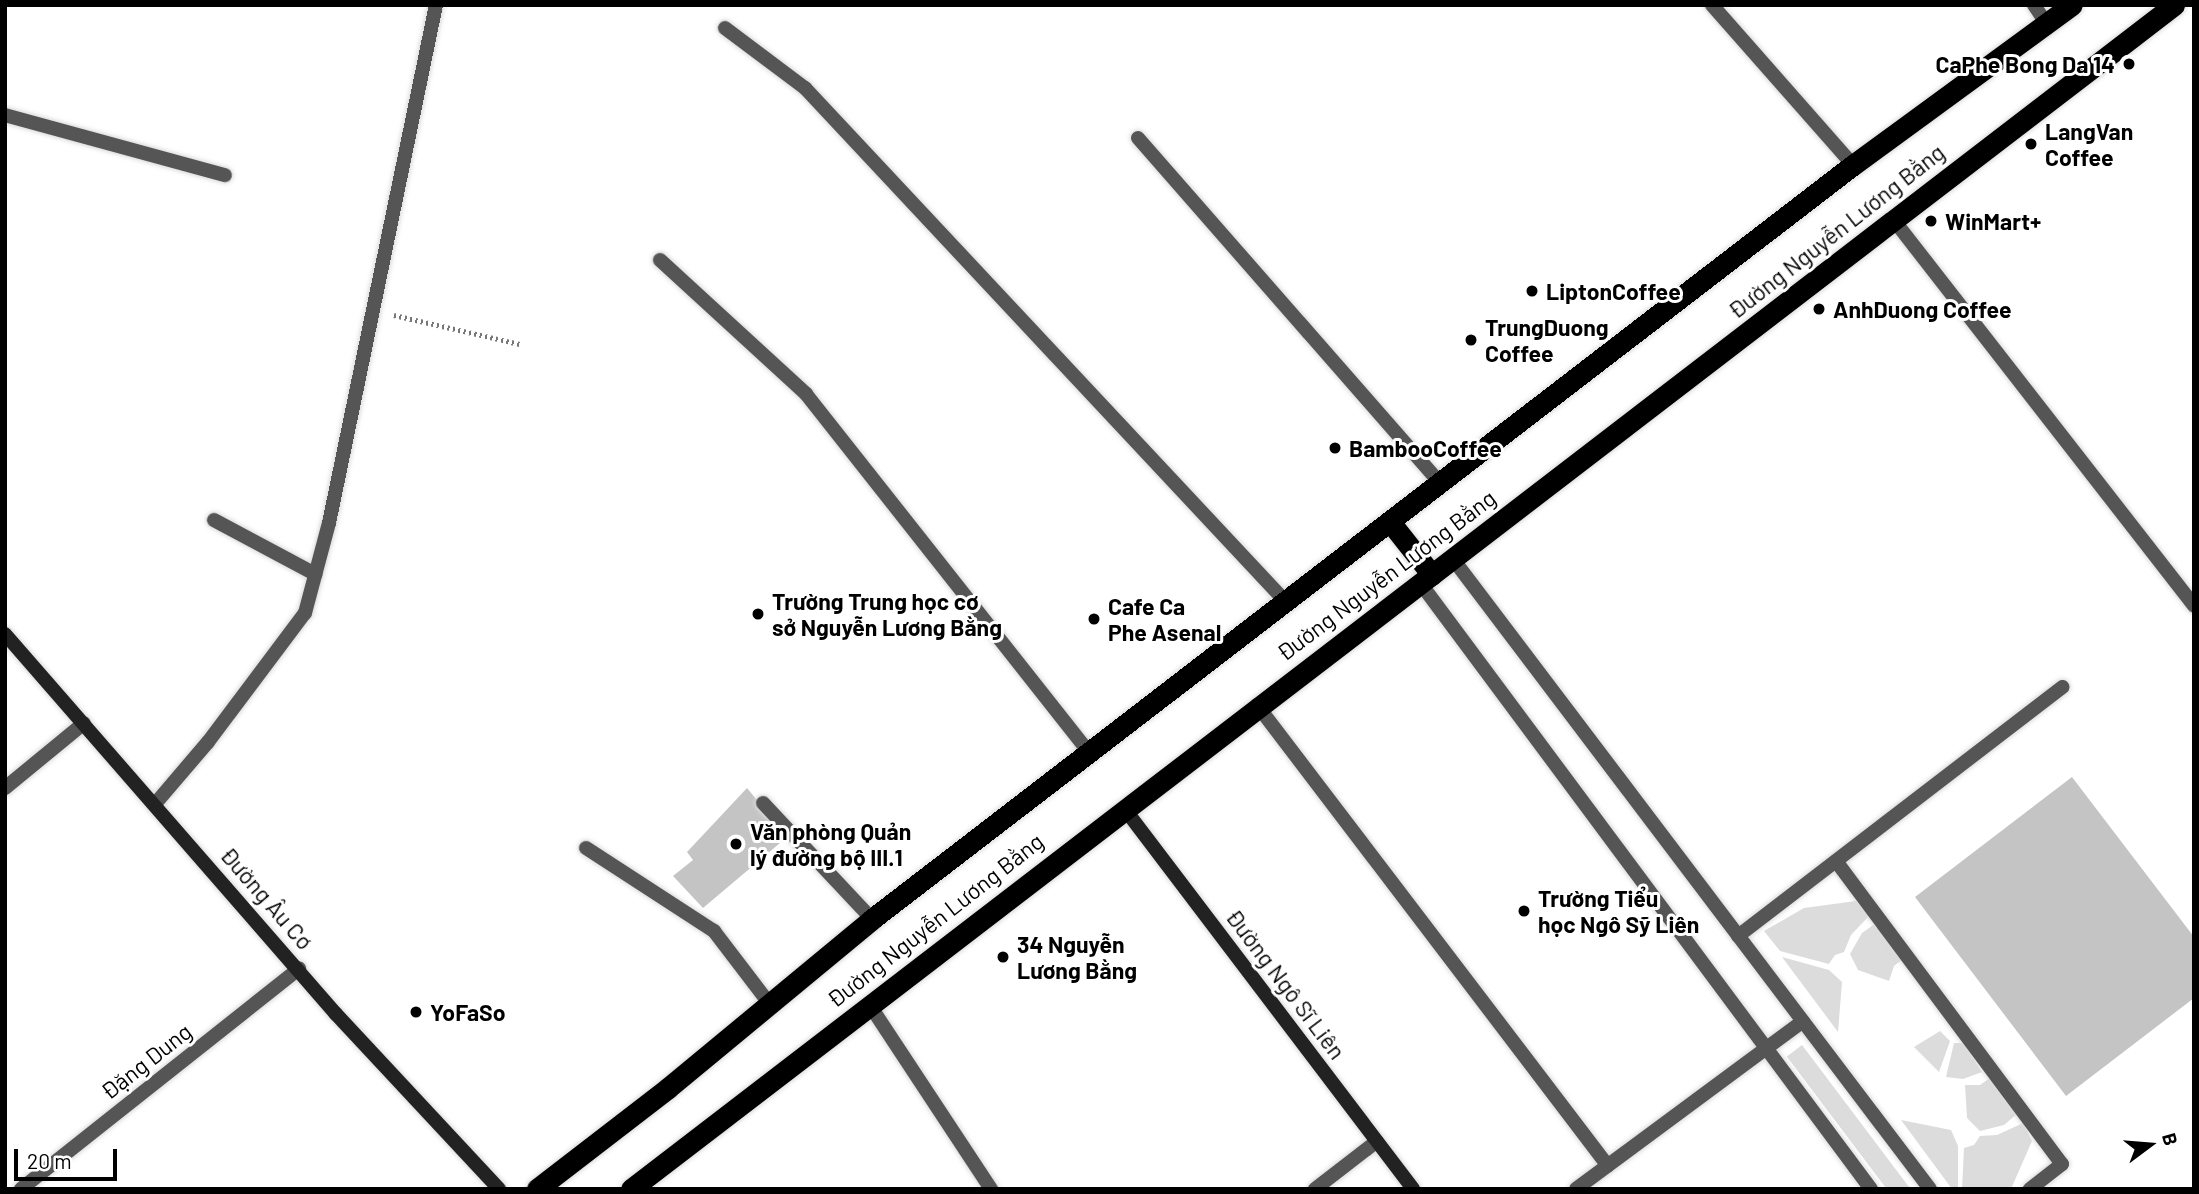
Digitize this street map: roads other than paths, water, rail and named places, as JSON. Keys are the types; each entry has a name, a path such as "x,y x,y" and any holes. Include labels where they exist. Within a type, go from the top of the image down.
{"highway":[{"name":"Đường Nguyễn Lương Bằng","path":"537,1189 668,1088 768,1002 872,919 1091,755 1853,165 2072,5"},
{"name":"Đường Nguyễn Lương Bằng","path":"633,1188 1257,705 1427,580 2174,5"},
{"path":"1391,523 1427,580"}],"main road":[{"name":"Đường Âu Cơ","path":"5,634 299,969 499,1189"},
{"name":"Đường Ngô Sĩ Liên","path":"1124,808 1413,1189"}],"street":[{"path":"155,804 208,742 305,613 373,310 436,5"},
{"path":"1712,5 1853,165"},
{"path":"2034,5 2047,24"},
{"path":"725,28 805,88 1287,603"},
{"path":"5,115 225,175"},
{"path":"1138,138 1441,484"},
{"path":"1893,219 2194,606"},
{"path":"660,260 806,394 1091,755"},
{"path":"214,520 315,574"},
{"path":"1453,559 1930,1189"},
{"path":"1427,580 1767,1051 1871,1189"},
{"path":"1738,936 2062,687"},
{"path":"1257,705 1608,1166"},
{"path":"5,788 84,723"},
{"path":"763,803 872,919"},
{"path":"586,848 714,931 768,1002"},
{"path":"1836,861 2062,1164 2030,1189"},
{"name":"Đặng Dung","path":"21,1189 299,969"},
{"path":"869,1004 991,1189"},
{"path":"1576,1189 1767,1051 1802,1021"},
{"path":"1315,1189 1377,1141"}],"place":[{"name":"CaPhe Bong Da 14","path":"2129,64"},
{"name":"LangVan Coffee","path":"2031,144"},
{"name":"WinMart+","path":"1931,221"},
{"name":"LiptonCoffee","path":"1532,291"},
{"name":"AnhDuong Coffee","path":"1819,309"},
{"name":"TrungDuong Coffee","path":"1471,340"},
{"name":"BambooCoffee","path":"1335,448"},
{"name":"Trường Trung học cơ sở Nguyễn Lương Bằng","path":"758,614"},
{"name":"Cafe Ca Phe Asenal","path":"1094,619"},
{"name":"Văn phòng Quản lý đường bộ III.1","path":"736,844"},
{"name":"Trường Tiểu học Ngô Sỹ Liên","path":"1524,911"},
{"name":"34 Nguyễn Lương Bằng","path":"1003,957"},
{"name":"YoFaSo","path":"416,1012"}]}
